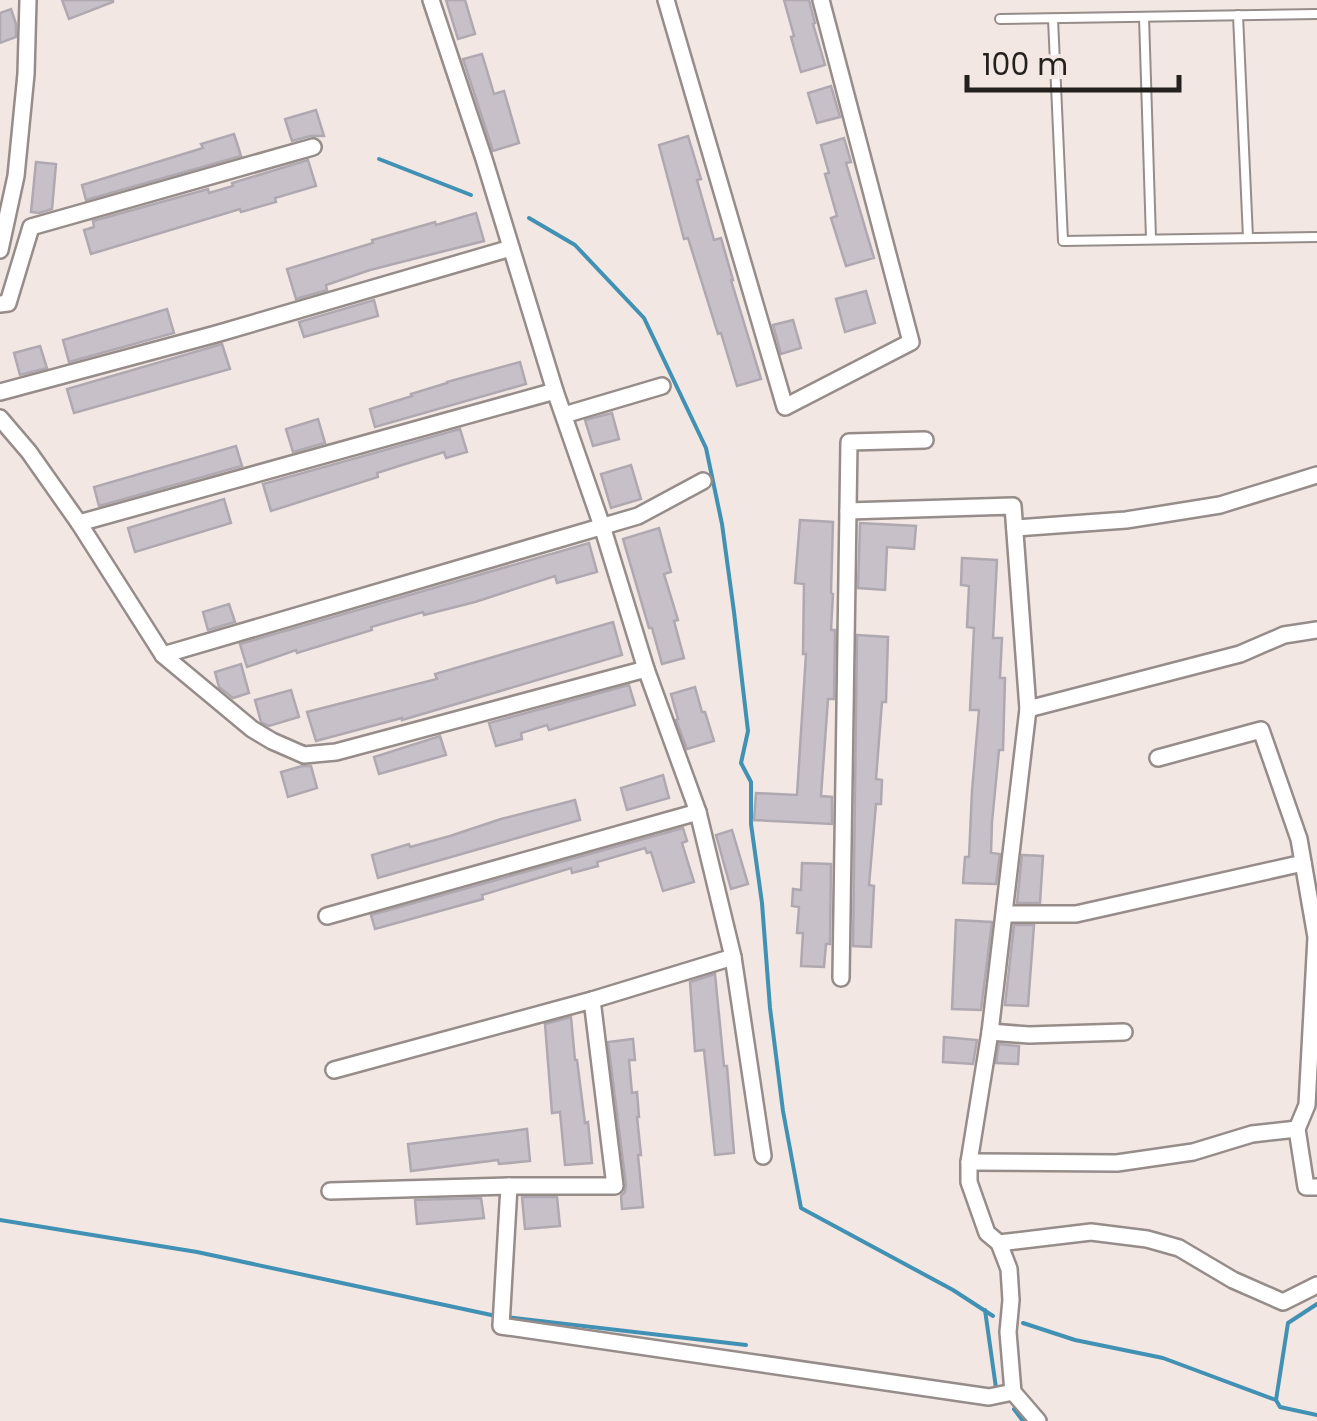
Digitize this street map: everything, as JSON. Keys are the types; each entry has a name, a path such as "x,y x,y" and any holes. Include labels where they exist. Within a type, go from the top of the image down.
{"street":[{"path":"0,250 26,74 28,0"},
{"path":"431,0 646,668 698,812 733,957 763,1156"},
{"path":"666,0 785,408 910,342 820,0"},
{"path":"0,304 8,303 30,228 314,147"},
{"path":"0,392 512,248"},
{"path":"564,415 662,386"},
{"path":"79,523 556,391"},
{"path":"0,418 79,523 163,654 252,728 293,752 314,756 336,752 646,668"},
{"path":"840,978 849,442 925,440"},
{"path":"1015,528 1126,520 1220,504 1317,475"},
{"path":"163,654 638,516 704,481"},
{"path":"848,511 1013,506 1028,709 969,1182 987,1233 999,1243 1009,1269 1008,1332 1013,1392 1038,1421"},
{"path":"1028,709 1240,654 1284,635 1317,630"},
{"path":"1158,758 1261,730 1299,839 1316,938 1306,1105 1297,1129 1306,1186 1317,1187"},
{"path":"327,916 698,812"},
{"path":"1005,914 1076,914 1303,864"},
{"path":"334,1070 733,957"},
{"path":"330,1191 615,1186 592,1000"},
{"path":"990,1032 1124,1032"},
{"path":"969,1162 1117,1163 1194,1152 1252,1134 1297,1129"},
{"path":"509,1186 500,1326 989,1398 1013,1392"},
{"path":"999,1243 1091,1232 1147,1239 1179,1248 1233,1280 1284,1302 1317,1285"}],"lane":[{"path":"1000,19 1317,14"},
{"path":"1238,15 1248,238"},
{"path":"1144,17 1151,240"},
{"path":"1053,19 1063,241 1317,237"}],"building":[{"path":"62,0 113,0 113,2 69,19"},
{"path":"446,0 465,0 475,34 458,39"},
{"path":"784,0 809,0 825,65 801,72"},
{"path":"11,9 16,37 0,43 0,13"},
{"path":"482,54 494,94 504,91 519,143 493,151 463,59"},
{"path":"831,86 840,117 817,123 808,93"},
{"path":"316,110 324,136 292,141 285,119"},
{"path":"234,134 241,156 86,200 82,185 203,148 201,144"},
{"path":"688,136 714,240 721,238 761,379 737,386 688,238 684,239 659,145"},
{"path":"844,138 851,162 846,163 874,258 846,266 831,218 837,216 821,145"},
{"path":"308,160 316,186 275,198 276,202 241,212 240,209 91,254 84,230 94,227 93,221 208,189 209,193"},
{"path":"36,162 56,164 52,209 39,213 31,212"},
{"path":"476,213 484,241 370,270 296,299 287,269 373,243 372,240"},
{"path":"866,291 875,323 845,332 836,299"},
{"path":"374,300 378,316 304,337 299,322"},
{"path":"167,309 174,333 69,362 63,340"},
{"path":"793,320 801,348 781,354 773,325"},
{"path":"222,344 230,369 74,413 67,389"},
{"path":"40,346 47,368 20,375 14,353"},
{"path":"520,362 526,384 375,427 370,409"},
{"path":"612,413 619,439 593,446 585,420"},
{"path":"318,419 325,443 293,452 286,429"},
{"path":"460,429 467,452 446,458 444,452 271,511 263,484"},
{"path":"236,446 242,466 99,506 94,487"},
{"path":"631,465 641,499 611,508 601,474"},
{"path":"224,499 231,523 135,552 128,528"},
{"path":"800,520 833,522 834,699 828,699 821,796 832,797 832,824 754,820 756,793 797,795 806,654 804,584 795,583"},
{"path":"860,523 916,526 914,549 887,547 885,590 858,588"},
{"path":"659,528 671,572 664,574 684,658 662,664 623,539"},
{"path":"589,543 597,572 557,583 555,576 475,602 371,627 372,630 247,667 240,644"},
{"path":"962,558 997,560 993,638 1002,638 1000,678 1005,678 1003,750 999,750 992,822 991,853 1000,854 996,884 963,883 965,857 969,857 979,710 970,710 974,628 967,627 969,586 961,585"},
{"path":"229,604 235,622 208,630 203,612"},
{"path":"613,622 622,655 402,720 316,741 307,712 437,679 435,674"},
{"path":"857,635 888,637 886,702 882,702 876,779 882,780 881,804 876,804 869,885 874,886 871,947 853,946"},
{"path":"241,664 249,693 233,698 219,687 215,672"},
{"path":"629,685 635,705 549,730 547,725 521,733 522,739 496,746 489,723"},
{"path":"695,687 714,741 687,749 671,694"},
{"path":"291,690 299,717 269,726 261,722 255,700"},
{"path":"440,736 446,755 379,774 374,757"},
{"path":"311,766 317,788 288,797 281,772"},
{"path":"663,775 669,798 627,810 621,788"},
{"path":"575,800 580,820 378,878 372,855"},
{"path":"683,828 687,841 682,843 694,882 663,891 651,852 647,853 645,848 597,862 598,866 572,873 571,868 482,895 483,899 375,929 371,915"},
{"path":"732,830 748,884 731,889 716,835"},
{"path":"1022,855 1043,856 1040,903 1017,903"},
{"path":"802,863 831,864 830,944 826,944 824,967 801,966 803,933 797,933 799,907 792,906 793,889 801,890"},
{"path":"956,920 992,922 981,1010 952,1009"},
{"path":"1014,925 1034,925 1028,1006 1005,1005"},
{"path":"715,974 734,1153 715,1155 704,1050 695,1051 690,982"},
{"path":"571,1017 592,1163 565,1165 560,1112 552,1113 545,1024"},
{"path":"944,1037 977,1040 973,1064 943,1062"},
{"path":"633,1039 635,1060 629,1060 632,1093 637,1092 643,1207 622,1209 621,1196 626,1185 608,1042"},
{"path":"999,1044 1019,1046 1018,1064 996,1063"},
{"path":"527,1129 530,1161 499,1164 498,1160 411,1171 408,1144"},
{"path":"522,1197 557,1197 560,1226 525,1229"},
{"path":"481,1198 484,1218 417,1224 415,1200"}],"waterway":[{"path":"379,159 471,195"},
{"path":"529,218 575,245 644,318 706,448 734,612 748,731 741,763 751,782 751,824 770,1008 801,1208 953,1290 993,1316"},
{"path":"0,1220 197,1252 496,1316"},
{"path":"1317,1304 1288,1323 1276,1400 1280,1407 1317,1415"},
{"path":"985,1310 996,1388"},
{"path":"505,1317 746,1345"},
{"path":"1023,1323 1075,1340 1163,1358 1276,1400"},
{"path":"1014,1409 1023,1421"}]}
